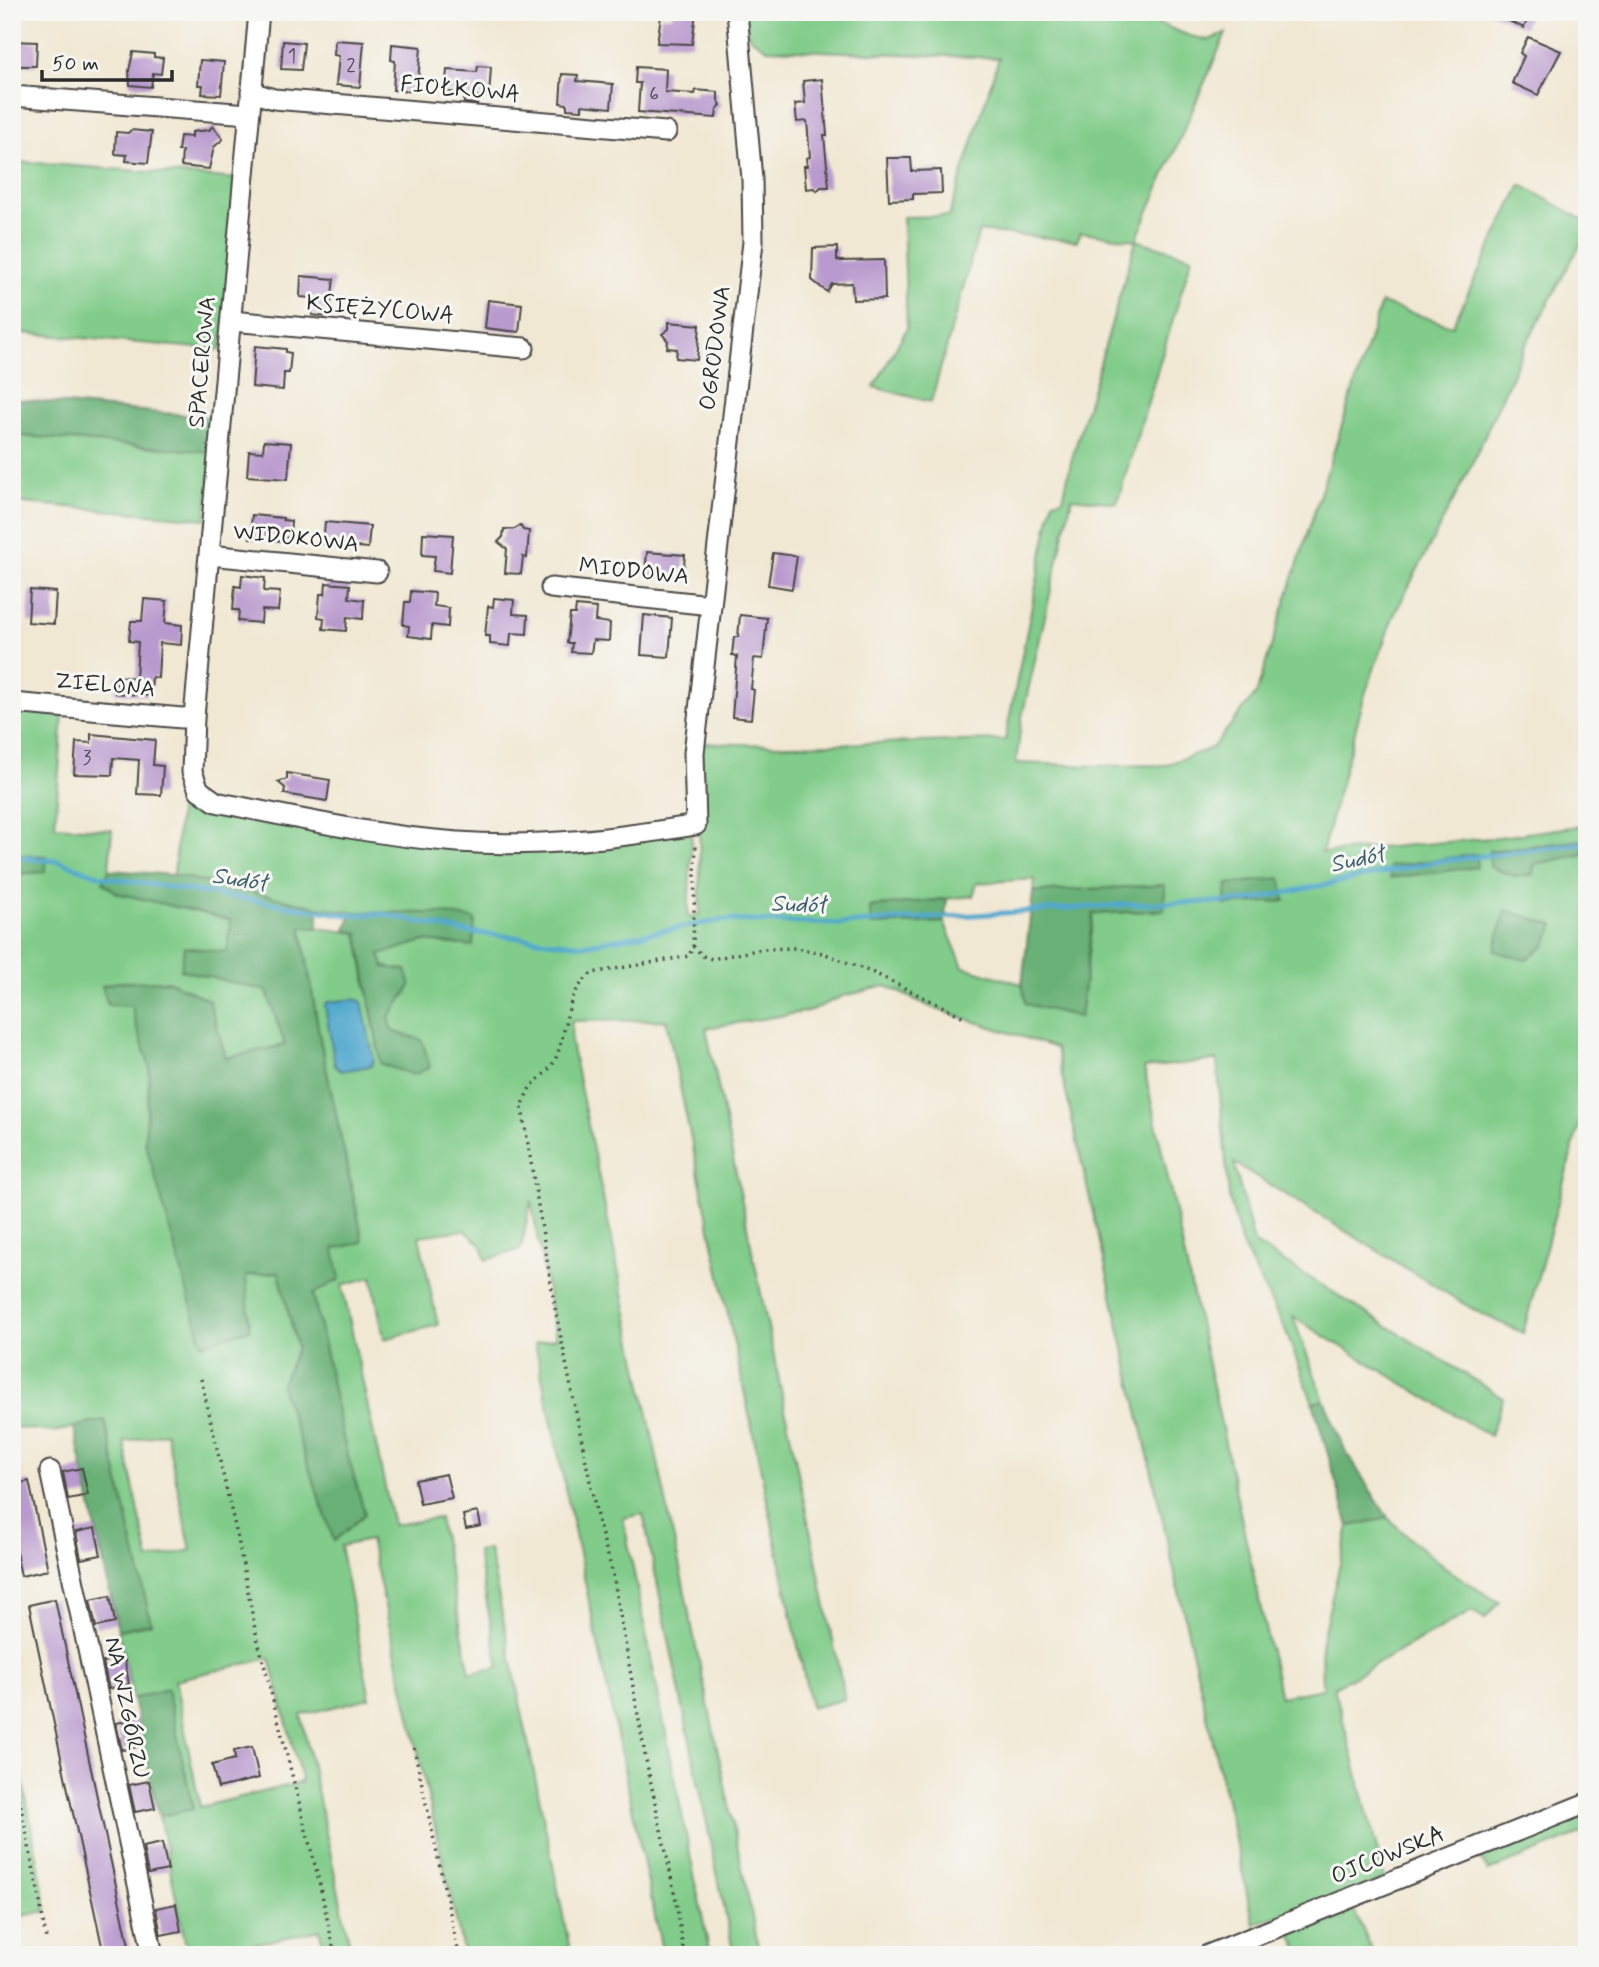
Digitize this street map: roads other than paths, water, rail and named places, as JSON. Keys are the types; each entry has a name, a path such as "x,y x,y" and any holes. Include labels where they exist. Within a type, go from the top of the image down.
{"street":[{"name":"SPACEROWA","path":"259,12 194,717 192,772 199,790 216,802 370,831 457,842 535,844 624,837 696,825"},
{"name":"OGRODOWA","path":"696,825 694,753 753,242 752,179 737,12"},
{"name":"FIOŁKOWA","path":"251,92 274,99 666,132"},
{"path":"12,96 250,114"},
{"name":"KSIĘŻYCOWA","path":"232,321 524,348"},
{"name":"WIDOKOWA","path":"210,555 377,572"},
{"name":"MIODOWA","path":"551,588 710,605"},
{"name":"ZIELONA","path":"12,703 194,717"},
{"name":"NA WZGÓRZU","path":"50,1472 153,1955"},
{"name":"OJCOWSKA","path":"1208,1955 1587,1803"}],"water":[{"path":"355,999 362,1002 374,1060 371,1066 341,1071 335,1066 325,1005 328,1002"}],"waterway":[{"name":"Sudół","path":"12,857 58,861 104,877 347,915 383,914 460,931 583,945 723,920 841,924 1136,904 1246,901 1434,862 1587,843"}]}
